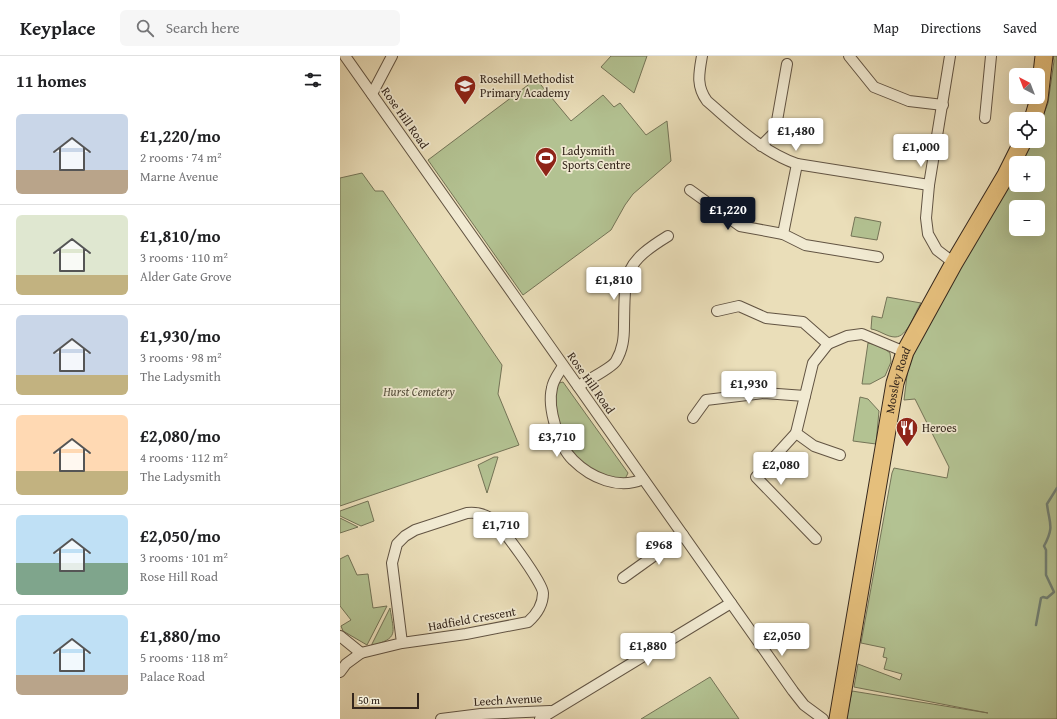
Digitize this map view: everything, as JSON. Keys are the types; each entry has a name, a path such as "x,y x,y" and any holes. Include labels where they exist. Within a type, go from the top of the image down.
{"main road":[{"path":"1035,112 1040,99 1044,56"},
{"name":"Mossley Road","path":"838,719 895,383 905,352 1020,148"}],"street":[{"name":"Rose Hill Road","path":"345,56 792,691 804,705 824,719"},
{"path":"372,94 392,56"},
{"path":"702,56 698,78 702,94 707,101 761,146 779,158 797,164 929,185"},
{"path":"849,56 874,87 909,101 943,105"},
{"path":"950,56 929,185 926,218 928,234 937,250 954,263"},
{"path":"985,118 991,56"},
{"path":"761,146 775,132 787,64"},
{"path":"783,234 797,164"},
{"path":"690,190 740,226 783,234 805,245 878,256"},
{"path":"578,386 616,362 623,343 625,285 631,267 646,250 668,236"},
{"path":"718,310 738,306 766,318 803,322 828,344"},
{"path":"816,539 756,477 796,433 813,363 828,344 847,336 862,334 905,352"},
{"path":"563,366 556,376 550,399 556,426 568,454 580,466 611,483 626,484 643,479"},
{"path":"693,418 706,400 764,393 805,396"},
{"path":"796,433 814,446 840,455"},
{"name":"Hadfield Crescent","path":"340,672 346,664 361,654 402,644 528,622 536,616 542,604 543,591 513,543 492,519 475,512 467,513 415,530 405,536 397,544 392,563 402,644"},
{"path":"623,578 683,535"},
{"path":"540,719 731,603"},
{"path":"340,636 361,654"},
{"name":"Leech Avenue","path":"441,719 481,714 553,711"}],"green space":[{"path":"611,56 647,56 634,93 601,67"},
{"path":"1053,56 1057,56 1057,719 846,719 852,691 988,713 854,687 858,664 900,680 902,674 884,669 887,658 883,657 885,648 861,643 894,468 947,478 949,467 915,399 904,400 909,359 1009,180 1009,192 1045,192 1045,156 1023,156 1028,148 1045,148 1045,112 1048,103 1054,61"},
{"name":"Ladysmith Sports Centre","path":"536,79 571,121 603,95 614,107 620,103 646,135 667,121 671,161 633,194 611,230 523,295 428,160"},
{"name":"Hurst Cemetery","path":"362,173 375,191 383,191 502,365 498,394 519,445 340,506 340,178"},
{"path":"855,217 881,222 877,240 851,236"},
{"path":"887,297 921,303 907,329 900,336 892,337 871,329 872,316 882,318"},
{"path":"868,343 881,346 890,353 891,362 885,376 870,384 862,384"},
{"path":"563,382 628,473 625,479 612,479 599,474 576,458 571,451 562,432 556,410 556,390 559,383"},
{"path":"860,397 868,399 879,411 876,444 853,441"},
{"path":"494,457 498,457 487,493 478,465"},
{"path":"368,501 374,521 361,526 340,516 340,511"},
{"path":"340,518 358,527 340,533"},
{"path":"348,555 357,575 368,574 373,608 387,606 367,645 343,631 341,626 351,620 340,606 340,559"},
{"path":"390,608 393,624 392,634 386,640 371,646"},
{"path":"710,677 739,719 641,719"}],"waterway":[{"path":"1036,625 1041,598 1047,598 1054,592 1046,575 1046,550 1044,546 1050,529 1047,504 1057,488"}],"place":[{"name":"Rosehill Methodist Primary Academy","path":"465,106"},
{"name":"Ladysmith Sports Centre","path":"546,178"},
{"name":"Heroes","path":"907,448"}]}
